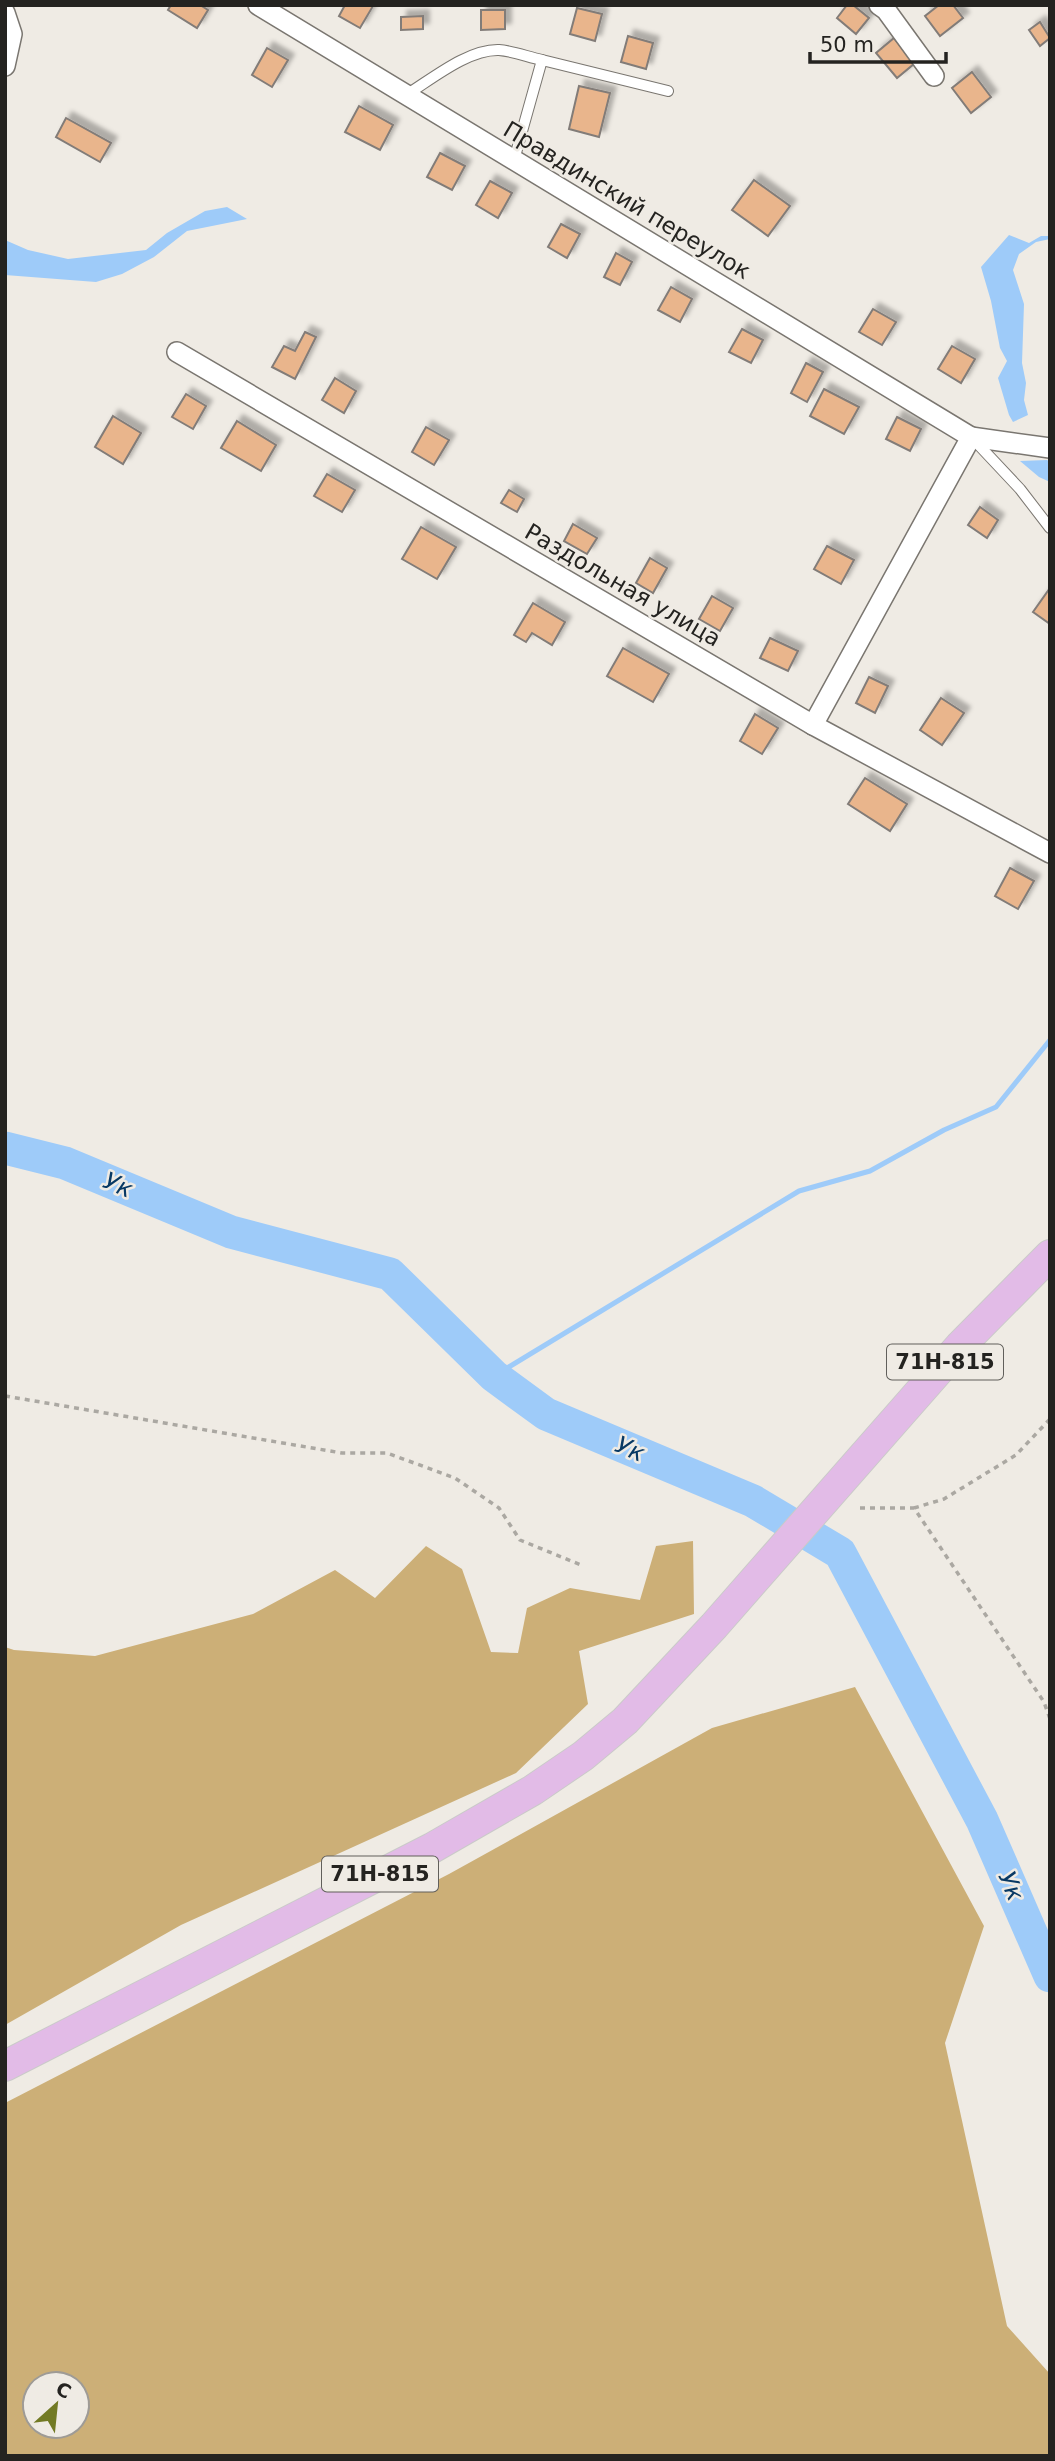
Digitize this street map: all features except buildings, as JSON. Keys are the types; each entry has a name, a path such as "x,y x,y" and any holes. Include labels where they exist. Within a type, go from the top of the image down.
{"main road":[{"name":"71Н-815","path":"5,2066 432,1848 533,1790 583,1756 625,1721 714,1626 960,1346 1050,1255"}],"street":[{"name":"Правдинский переулок","path":"258,5 971,437 1050,448"},
{"path":"886,7 934,76"},
{"path":"5,13 12,34 5,66"},
{"name":"Раздольная улица","path":"177,352 813,725 1050,853"},
{"path":"813,725 971,437"}],"lane":[{"path":"406,95 467,58 479,53 502,50 668,92"},
{"path":"514,160 542,60"},
{"path":"971,437 1020,489 1050,528"}],"path":[{"path":"5,1396 342,1453 387,1453 455,1478 499,1508 520,1539 581,1565"},
{"path":"860,1508 914,1508 944,1499 1016,1455 1050,1419"},
{"path":"914,1508 1044,1702 1050,1719"}],"shaded area":[{"path":"693,1541 694,1614 579,1651 588,1704 516,1773 181,1925 5,2025 5,1647 95,1656 253,1614 335,1570 375,1598 426,1546 462,1569 491,1652 518,1653 527,1608 570,1588 640,1600 656,1546"},
{"path":"855,1687 984,1926 945,2043 1007,2326 1050,2374 1050,2456 5,2456 5,2103 449,1874 712,1728"}],"water":[{"path":"227,207 247,219 187,231 154,257 122,274 96,282 5,275 5,240 28,250 68,259 146,250 167,233 205,211"},
{"path":"1009,235 1029,243 1041,236 1050,236 1050,239 1036,242 1019,254 1013,270 1024,304 1022,363 1026,383 1024,400 1028,415 1013,422 998,378 1007,361 1000,348 981,267"},
{"path":"1020,461 1050,462 1050,482 1039,477"}],"waterway":[{"path":"494,1376 799,1191 870,1171 944,1130 996,1107 1050,1040"},
{"name":"Ук","path":"5,1148 65,1163 231,1232 390,1274 494,1376 546,1414 753,1501 840,1553 982,1820 1050,1976"}]}
